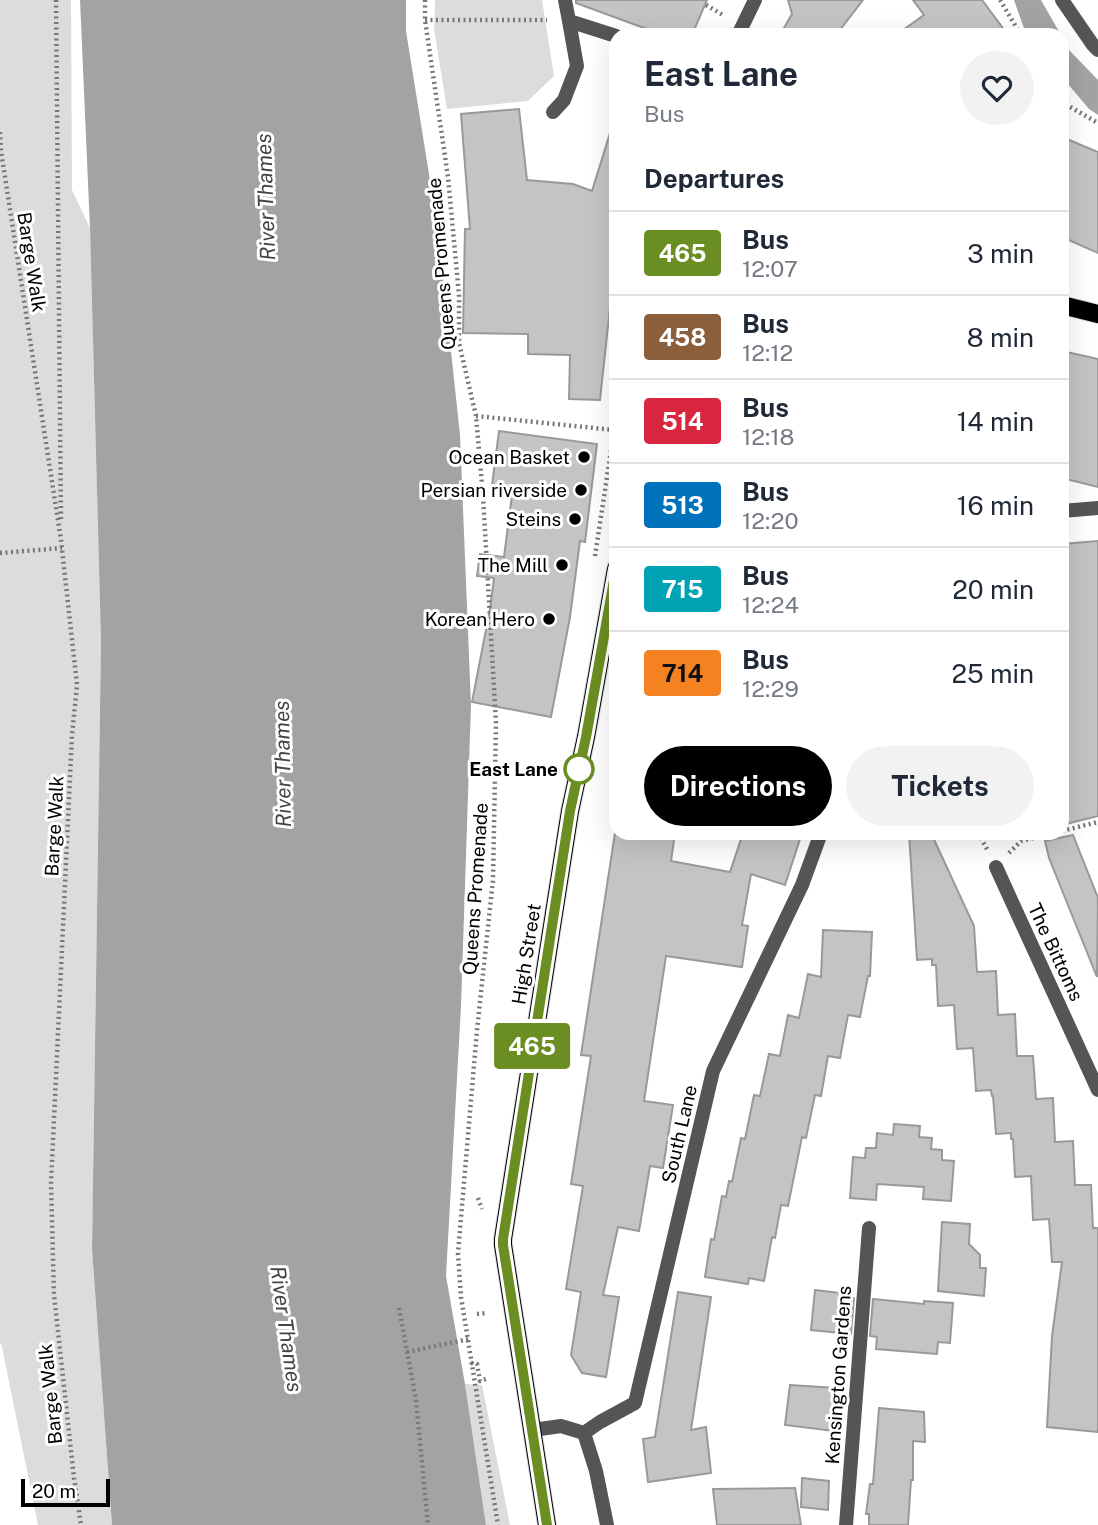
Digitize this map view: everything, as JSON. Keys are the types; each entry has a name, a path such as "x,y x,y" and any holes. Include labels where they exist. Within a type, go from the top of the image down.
{"main road":[{"path":"1069,307 1098,314"},
{"name":"High Street","path":"547,1525 503,1239 570,811 589,725 609,609"}],"street":[{"path":"552,113 564,100 578,66 565,0"},
{"path":"741,28 755,0"},
{"path":"1062,0 1098,50"},
{"path":"569,21 609,34"},
{"path":"1069,510 1098,508"},
{"name":"South Lane","path":"584,1433 635,1403 713,1072 802,885 818,840"},
{"name":"The Bittoms","path":"996,867 1098,1090"},
{"name":"Kensington Gardens","path":"846,1525 869,1228"},
{"path":"533,1430 561,1426 584,1433 596,1471 607,1525"}],"path":[{"path":"56,0 61,540"},
{"name":"Queens Promenade","path":"425,0 425,20 449,177 459,295 459,342 476,416 496,723 493,880 458,1253 461,1297 498,1525"},
{"path":"1000,0 1017,28"},
{"path":"425,20 569,21"},
{"path":"1069,106 1098,123"},
{"name":"Barge Walk","path":"0,132 61,540 77,685 72,735 51,1182 54,1295 81,1525"},
{"path":"476,416 609,429"},
{"path":"0,553 62,548"},
{"path":"1069,829 1098,822"},
{"path":"996,867 1021,841 1025,840"},
{"path":"399,1308 416,1400 428,1525"},
{"path":"477,1314 486,1313"},
{"path":"407,1352 469,1339"},
{"path":"474,1364 483,1380"}],"shaded area":[{"path":"0,0 71,0 72,190 90,228 101,642 92,1249 112,1525 38,1525 1,1342 0,1347"},
{"path":"435,0 542,0 554,76 528,101 447,109 434,29"},
{"path":"465,1384 482,1385 510,1525 486,1525"}],"water":[{"name":"River Thames","path":"80,0 406,0 406,31 438,230 460,435 471,705 461,1006 446,1276 486,1525 112,1525 92,1249 101,642 90,228"},
{"path":"1014,0 1041,0 1057,28 1024,28"},
{"path":"1069,49 1098,80 1098,115 1089,109 1069,85"}],"building":[{"path":"576,0 707,0 695,28 644,28 576,3"},
{"path":"788,0 863,0 841,28 784,28 792,14"},
{"path":"913,0 982,0 1003,28 906,28 924,15"},
{"path":"519,109 527,180 573,184 592,191 609,136 609,317 600,400 569,399 570,355 528,354 528,334 463,333 465,229 470,229 461,114"},
{"path":"1069,140 1098,152 1098,253 1069,240"},
{"path":"1069,353 1098,359 1098,487 1069,480"},
{"path":"499,431 597,444 585,542 580,541 570,617 551,717 472,702 494,578 477,576 480,554 504,557 512,495 491,493"},
{"path":"1098,541 1098,816 1069,823 1069,543"},
{"path":"1073,835 1098,898 1097,977 1049,858 1045,841 1069,840 1069,836"},
{"path":"614,840 674,840 671,861 730,872 741,840 800,840 785,885 751,874 742,925 748,926 742,967 666,956 644,1101 673,1105 663,1168 650,1166 639,1231 618,1227 603,1295 619,1297 606,1377 582,1373 571,1355 581,1292 566,1289 583,1186 571,1184 591,1056 581,1055"},
{"path":"909,840 934,840 974,926 977,972 996,971 998,1015 1015,1014 1017,1056 1033,1056 1036,1099 1053,1098 1055,1142 1073,1141 1075,1185 1091,1185 1093,1228 1098,1228 1098,1432 1047,1427 1052,1336 1062,1262 1052,1262 1049,1219 1033,1220 1031,1176 1015,1177 1011,1133 996,1134 991,1090 976,1091 973,1048 957,1049 954,1005 938,1006 936,965 932,965 932,959 917,960"},
{"path":"823,930 872,932 870,976 860,1017 848,1015 840,1058 828,1056 821,1096 815,1095 806,1138 802,1137 788,1206 781,1205 764,1281 749,1278 748,1284 705,1277 722,1196 726,1197 729,1181 732,1182 741,1138 745,1139 754,1095 760,1096 769,1054 780,1056 788,1015 799,1018 808,974 821,977"},
{"path":"894,1124 920,1126 919,1137 932,1138 931,1149 942,1150 942,1160 954,1161 951,1201 923,1199 924,1187 877,1184 876,1200 850,1198 853,1157 865,1158 866,1148 876,1148 877,1133 893,1135"},
{"path":"942,1222 970,1224 969,1244 980,1255 980,1268 986,1268 984,1296 938,1291"},
{"path":"815,1290 841,1293 840,1297 854,1298 851,1334 811,1330"},
{"path":"678,1292 711,1297 691,1430 706,1427 711,1473 648,1482 643,1439 655,1437"},
{"path":"873,1299 924,1304 924,1301 953,1303 950,1343 938,1342 937,1354 876,1349 877,1337 870,1336"},
{"path":"790,1385 836,1388 833,1431 785,1425"},
{"path":"879,1408 924,1412 925,1442 913,1441 913,1480 908,1525 869,1525 869,1514 866,1514 870,1484 873,1484"},
{"path":"802,1478 829,1481 828,1510 801,1507"},
{"path":"795,1488 801,1525 717,1525 713,1489"}],"bus line":[{"name":"465","path":"547,1525 503,1239 570,811 609,611"}],"place":[{"name":"Ocean Basket","path":"584,457"},
{"name":"Persian riverside","path":"581,490"},
{"name":"Steins","path":"575,519"},
{"name":"The Mill","path":"562,565"},
{"name":"Korean Hero","path":"549,619"},
{"name":"East Lane","path":"579,769"}]}
